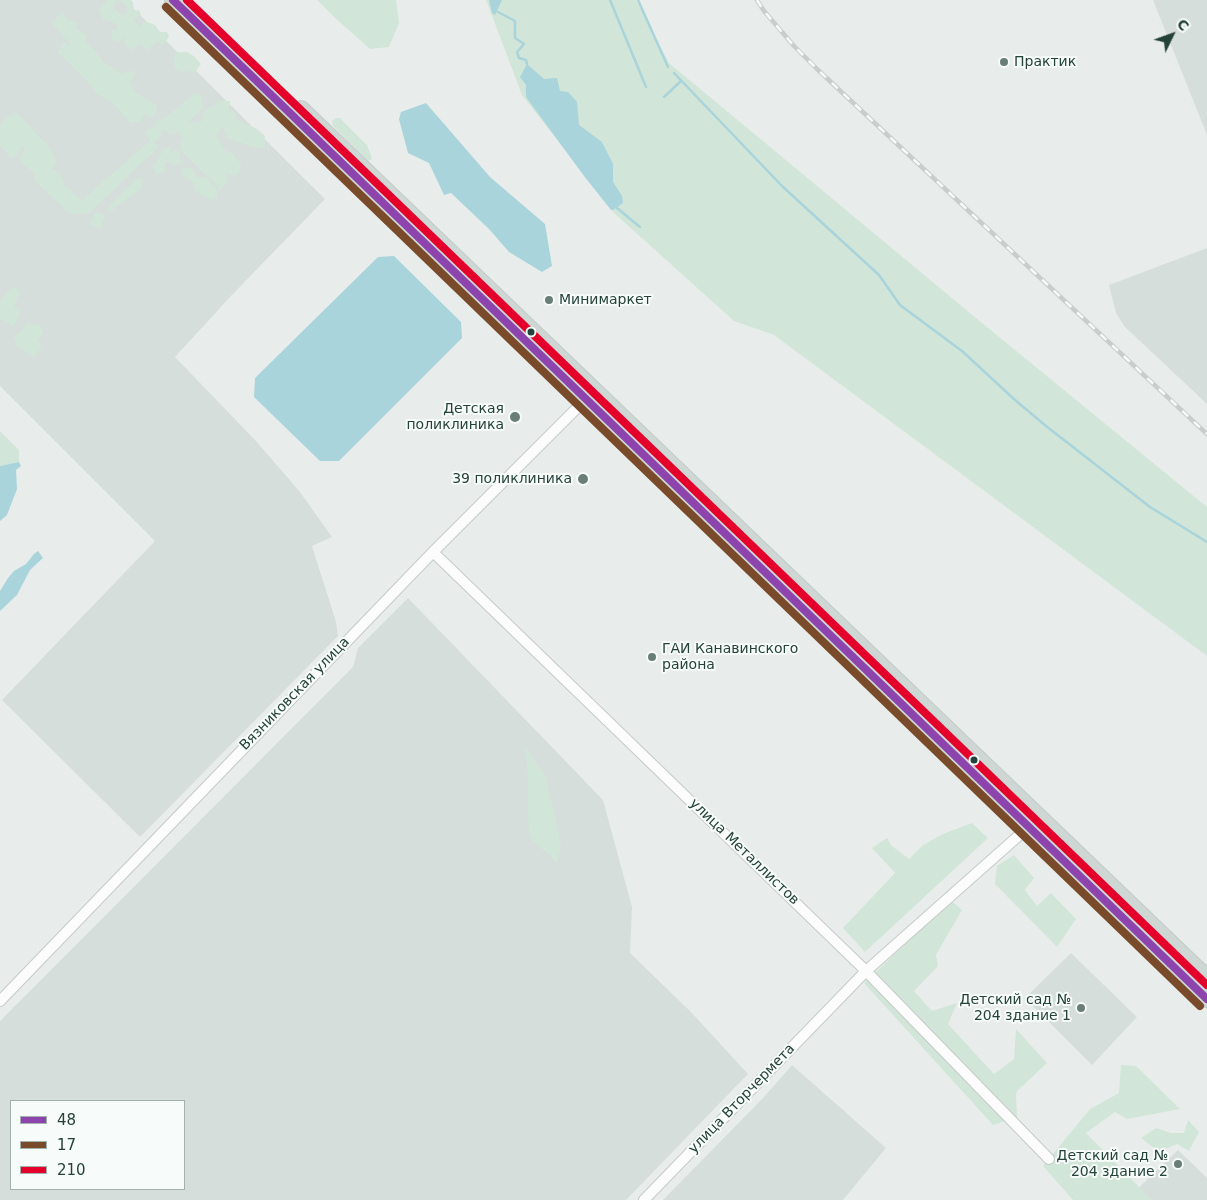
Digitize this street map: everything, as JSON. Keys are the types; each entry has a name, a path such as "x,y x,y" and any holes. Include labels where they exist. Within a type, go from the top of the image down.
{"main road":[{"path":"173,0 590,395 1034,822 1207,999"},
{"path":"188,0 590,395"},
{"path":"1034,822 1207,978"}],"street":[{"name":"Вязниковская улица","path":"0,1001 433,552 590,395"},
{"name":"улица Металлистов","path":"433,552 866,971 1049,1159"},
{"name":"улица Вторчермета","path":"644,1200 866,971 1034,822"}],"shaded area":[{"path":"0,0 125,0 325,199 175,357 256,441 300,492 332,537 312,546 336,622 338,636 140,837 2,700 155,541 0,386"},
{"path":"1153,0 1207,0 1207,135"},
{"path":"1207,248 1207,404 1124,326 1116,313 1109,285"},
{"path":"408,598 603,800 632,907 630,953 691,1012 748,1074 626,1200 0,1200 0,1021 353,667 358,648"},
{"name":"Детский сад № 204 здание 1","path":"1071,953 1137,1017 1092,1065 1025,998"},
{"path":"792,1065 886,1148 843,1200 663,1200 764,1097"},
{"name":"Детский сад № 204 здание 2","path":"1178,1150 1207,1178 1207,1200 1126,1200"}],"green space":[{"path":"107,0 118,0 112,6 123,16 129,10 119,0 131,0 134,11 139,10 141,14 133,21 140,26 145,21 155,25 160,32 167,32 169,37 163,45 157,40 148,50 139,44 132,50 125,44 125,37 119,42 113,40 111,31 118,29 117,24 103,19 99,10"},
{"path":"317,0 396,0 399,23 389,47 370,49"},
{"path":"486,0 636,0 669,63 1207,507 1207,656 774,335 734,321 615,214 522,95"},
{"path":"164,2 237,72 237,77 234,77 160,6"},
{"path":"63,12 68,20 77,23 76,29 87,35 85,41 103,62 122,74 130,71 137,73 129,83 137,94 156,105 157,112 152,117 144,114 140,122 130,122 112,102 97,94 90,84 58,52 64,41 69,46 71,45 51,22"},
{"path":"175,52 187,52 201,64 195,72 178,71 174,64"},
{"path":"251,87 256,88 318,151 317,157 248,90"},
{"path":"195,93 201,94 203,107 187,124 201,122 204,111 220,101 230,101 229,110 234,111 237,120 257,129 265,136 265,147 256,148 227,138 223,126 216,135 225,151 231,152 241,164 239,173 234,176 226,173 228,181 221,190 181,150 180,144 183,138 178,132 169,134 165,129 154,142 159,147 88,214 70,214 35,181 34,173 20,161 25,147 22,145 17,156 11,158 0,145 0,126 3,121 16,112 48,146 57,162 51,169 59,172 65,186 82,200 150,141 145,133 148,129 155,127 157,120 164,119"},
{"path":"340,118 367,145 371,160 368,161 333,126 332,121"},
{"path":"169,147 171,154 175,150 180,152 181,162 173,165 170,161 166,162 164,172 157,175 153,166 163,149"},
{"path":"186,167 193,169 196,177 206,177 217,189 217,196 213,200 202,196 196,191 192,181 183,176 181,170"},
{"path":"139,177 142,179 142,188 110,212 108,208"},
{"path":"95,213 101,213 105,217 100,228 90,225"},
{"path":"15,287 20,292 14,307 20,309 14,327 0,318 0,301"},
{"path":"27,324 40,325 43,332 38,340 42,347 33,357 17,345 14,337"},
{"path":"0,431 19,450 19,462 0,466"},
{"path":"525,746 544,774 561,848 557,862 529,837 528,778"},
{"path":"972,823 988,838 865,952 843,928 895,873 872,848 887,838 892,846 909,859 923,845 943,834"},
{"path":"1014,855 1034,878 1025,890 1037,906 1051,893 1076,919 1057,947 995,884 997,866"},
{"path":"953,902 962,910 936,955 938,966 914,991 932,1011 957,1003 948,1024 994,1074 1014,1059 1016,1029 1047,1063 1017,1091 1017,1117 993,1125 864,983"},
{"path":"1121,1065 1136,1066 1180,1109 1127,1119 1115,1112 1086,1133 1152,1200 1073,1200 1043,1166 1090,1109 1119,1093"},
{"path":"1188,1120 1199,1132 1189,1151 1177,1144 1159,1152 1141,1138 1156,1128 1171,1133 1184,1133"}],"water":[{"path":"489,0 502,0 495,15 492,13"},
{"path":"527,64 544,79 557,78 560,91 568,92 577,102 579,125 602,142 613,164 613,182 622,196 623,203 613,210 611,210 584,176 526,97 526,85 520,77"},
{"path":"426,103 490,177 545,224 552,266 542,272 509,252 489,229 451,193 444,195 429,163 408,153 399,119 401,112"},
{"path":"394,256 461,322 462,338 339,461 320,461 254,397 255,378 378,257"},
{"path":"19,462 21,466 16,470 17,489 7,515 0,521 0,466"},
{"path":"38,551 43,558 30,570 17,595 0,611 0,591 8,578 14,571 26,564"}],"waterway":[{"path":"610,0 646,87"},
{"path":"638,0 668,67"},
{"path":"498,12 515,21 515,38 524,44 517,52 519,58 526,60 527,64"},
{"path":"674,73 782,186 879,275 900,305 962,351 1046,426 1150,507 1207,542"},
{"path":"664,97 681,81"},
{"path":"617,208 640,227"}],"railway":[{"path":"757,0 794,46 817,69 1207,434"}],"transit line":[{"name":"48","path":"173,0 1207,999"},
{"name":"210","path":"187,0 1207,985"},
{"name":"17","path":"166,7 1200,1006"}],"place":[{"name":"Практик","path":"1004,62"},
{"name":"Минимаркет","path":"549,300"},
{"name":"Детская поликлиника","path":"515,417"},
{"name":"39 поликлиника","path":"583,479"},
{"name":"ГАИ Канавинского района","path":"652,657"},
{"name":"Детский сад № 204 здание 1","path":"1081,1008"},
{"name":"Детский сад № 204 здание 2","path":"1178,1164"}]}
